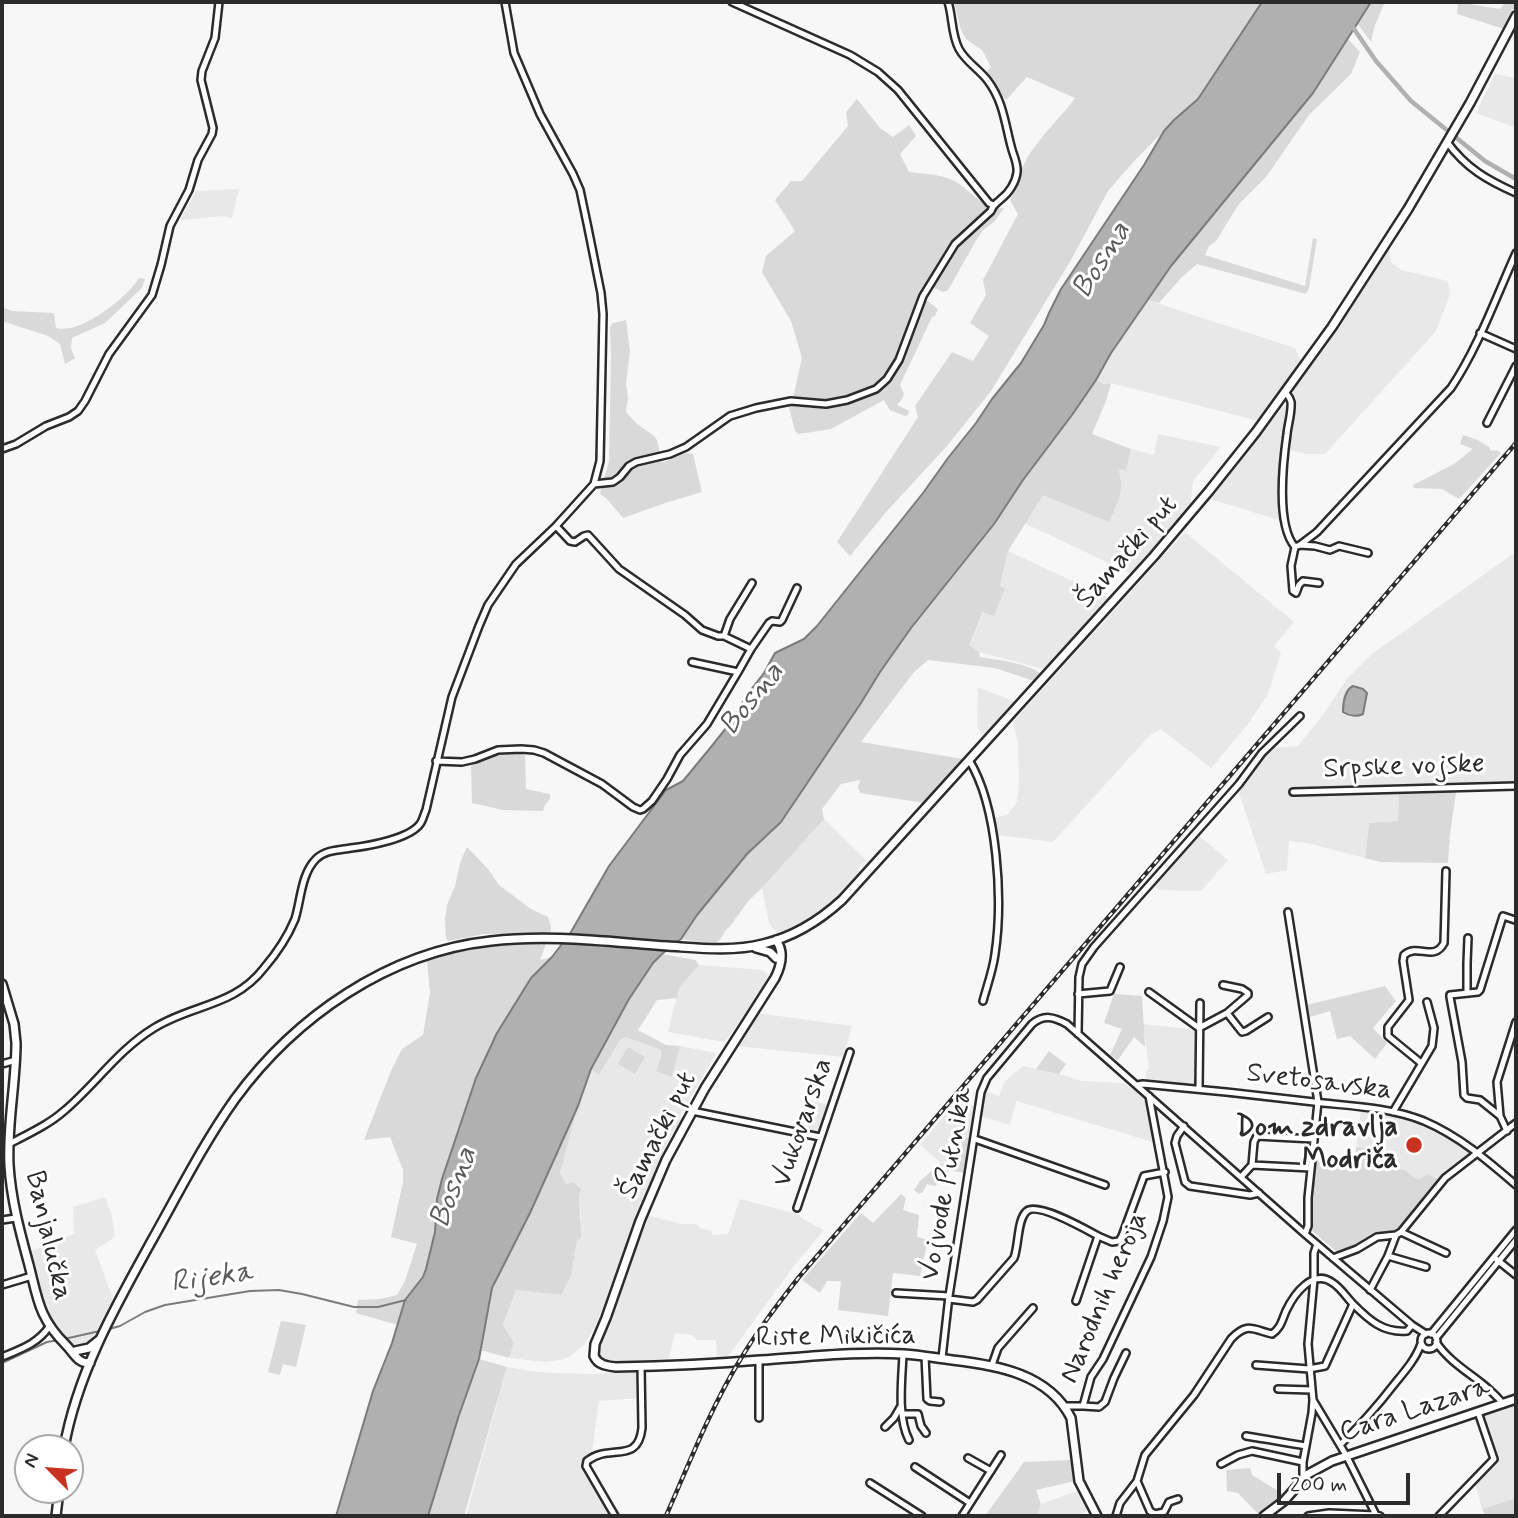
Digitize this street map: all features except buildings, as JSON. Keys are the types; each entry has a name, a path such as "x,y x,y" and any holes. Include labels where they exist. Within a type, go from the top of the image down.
{"main road":[{"name":"Šamački put","path":"66,1434 75,1399 102,1336 220,1122 250,1079 282,1045 323,1010 387,971 453,947 483,942 561,939 720,949 748,947 776,940 813,923 842,901 1154,556 1209,491 1285,392 1332,327 1408,209 1516,16"},
{"path":"776,940 774,948 779,970"},
{"path":"776,940 781,952 779,970"},
{"path":"748,947 767,950 776,958"},
{"name":"Šamački put","path":"600,1332 657,1180 692,1111 779,970"},
{"name":"Banjalučka","path":"2,984 14,1024 16,1060 9,1144 10,1181 16,1218 40,1308 52,1330"},
{"path":"52,1330 80,1361 82,1382"},
{"name":"Riste Mikičića","path":"600,1332 593,1353 597,1361 609,1366 866,1353 903,1354 992,1365 1022,1374 1046,1389 1064,1406"},
{"path":"71,1349 89,1348 102,1336"},
{"path":"71,1349 86,1357 90,1363"},
{"path":"80,1361 90,1363"},
{"name":"Cara Lazara","path":"1264,1516 1273,1514 1317,1468 1346,1455 1516,1399"},
{"path":"1064,1406 1071,1419 1080,1481 1095,1512"}],"street":[{"path":"2,449 78,411 91,392 108,354 152,295 162,265 170,226 189,190 198,160 212,134 213,128 201,80 215,38 219,2"},
{"path":"9,1144 64,1111 116,1058 152,1029 178,1016 229,998 249,986 265,968 288,933 305,878 317,858 331,851 383,842 417,828 426,810 452,697 488,605 516,564 556,526 594,484 600,461 603,314 596,270 580,190 540,114 514,53 505,2"},
{"path":"732,2 850,55 878,72 898,90 993,205"},
{"path":"594,484 613,482 636,462 670,454 686,447 730,416 790,401 826,404 847,401 876,389 887,379 899,360 923,296 955,244 1002,199 1017,174 1003,108 986,78 966,60 957,44 948,2"},
{"path":"1448,140 1456,155 1477,173 1516,193"},
{"path":"1320,583 1303,581 1296,593 1293,592 1291,566 1298,546 1317,532 1451,388 1459,377 1516,253"},
{"path":"1480,332 1516,349"},
{"path":"1487,423 1516,366"},
{"path":"1285,392 1291,403 1284,458 1283,506 1289,540 1298,546 1315,546 1330,550 1339,546 1368,553"},
{"path":"556,526 570,541 575,542 587,535 619,569 702,630 724,636 751,649"},
{"path":"724,636 730,619 752,583"},
{"path":"436,761 462,762 498,750 534,750 602,784 633,807 643,809 652,801 680,755 707,724 769,623 780,622 797,588"},
{"path":"692,662 738,672"},
{"path":"1300,716 1266,747 1239,783 1082,964 1078,994 1078,1034 1503,1404"},
{"path":"969,760 976,772 989,811 999,903 995,957 983,1001"},
{"name":"Srpske vojske","path":"1293,793 1516,786"},
{"path":"1421,1063 1388,1036 1388,1027 1409,1000 1403,961 1405,955 1412,950 1436,952 1444,943 1446,871"},
{"path":"1288,912 1318,1102 1308,1198 1308,1226 1305,1234"},
{"path":"1500,1116 1480,1100 1467,1098 1464,1094 1462,1062 1450,995 1480,990 1503,916 1515,920"},
{"path":"1467,993 1468,938"},
{"path":"1078,994 1110,991 1120,967"},
{"path":"1199,1028 1227,1013 1248,995 1242,989 1223,985"},
{"path":"1149,992 1199,1028"},
{"path":"1393,1112 1432,1046 1434,1033 1427,1002"},
{"path":"1199,1089 1200,1003"},
{"path":"1227,1013 1242,1031 1268,1017"},
{"name":"Vojvode Putnika","path":"942,1358 949,1297 984,1085 1037,1020 1053,1017 1078,1034"},
{"path":"1507,1130 1500,1116 1497,1082 1516,1022"},
{"name":"Vukovarska","path":"797,1208 850,1052"},
{"path":"2,1064 16,1060"},
{"name":"Svetosavska","path":"1137,1086 1143,1084 1199,1089 1385,1109 1424,1121 1444,1131 1478,1153 1516,1185"},
{"name":"Narodnih heroja","path":"1064,1406 1083,1406 1091,1377 1103,1359 1151,1257 1163,1221 1168,1197 1149,1096"},
{"path":"692,1111 820,1138"},
{"path":"1370,1290 1398,1233 1445,1178 1516,1123"},
{"path":"1184,1126 1175,1143 1185,1182 1191,1186 1250,1195 1259,1193"},
{"path":"1241,1177 1252,1165 1257,1136 1313,1139"},
{"path":"975,1139 1105,1185"},
{"path":"1252,1165 1311,1168"},
{"path":"896,1293 975,1301 1014,1258 1019,1229 1029,1209 1037,1208 1112,1242 1119,1241 1144,1176 1165,1172"},
{"path":"2,1220 16,1218"},
{"path":"1497,1259 1516,1230"},
{"path":"1333,1258 1357,1249 1377,1237 1398,1233 1446,1253"},
{"path":"1076,1301 1098,1236"},
{"path":"1340,1445 1360,1426 1429,1339 1516,1240"},
{"path":"1303,1480 1303,1462 1313,1401 1308,1344 1314,1253 1317,1244"},
{"path":"1388,1256 1426,1267"},
{"path":"1497,1259 1516,1275"},
{"path":"2,1285 32,1276"},
{"path":"1116,1516 1124,1496 1137,1481 1145,1455 1195,1395 1231,1339 1246,1328 1275,1333 1295,1296 1314,1279 1334,1283 1371,1322 1401,1331 1407,1331 1412,1325"},
{"path":"1256,1365 1322,1368 1353,1304"},
{"path":"992,1365 998,1348 1033,1308"},
{"path":"2,1357 31,1345 52,1330"},
{"path":"1429,1339 1430,1349"},
{"path":"1429,1339 1430,1349"},
{"path":"1430,1349 1449,1357"},
{"path":"1411,1362 1430,1349"},
{"path":"1083,1406 1099,1406 1105,1402 1126,1353"},
{"path":"903,1354 901,1406 909,1440"},
{"path":"925,1356 927,1399 940,1402"},
{"path":"759,1360 759,1418"},
{"path":"615,1516 586,1466 587,1461 598,1454 628,1451 637,1446 642,1428 641,1366"},
{"path":"1278,1389 1312,1390"},
{"path":"1313,1401 1346,1455 1378,1516"},
{"path":"885,1427 901,1406"},
{"path":"1439,1516 1494,1459 1478,1412"},
{"path":"903,1414 918,1414 926,1433"},
{"path":"1246,1436 1306,1446"},
{"path":"1221,1465 1238,1455 1257,1451 1303,1462"},
{"path":"962,1516 1001,1455"},
{"path":"968,1458 991,1471"},
{"path":"915,1466 970,1503"},
{"path":"1137,1481 1150,1511 1154,1514 1164,1511 1169,1502 1178,1499"},
{"path":"870,1483 922,1516"},
{"path":"1308,1516 1329,1513 1378,1516"}],"shaded area":[{"path":"954,2 1262,2 1198,99 1170,123 1108,191 1071,260 991,391 947,446 850,556 837,542 918,417 915,406 952,352 973,361 989,336 970,323 986,295 983,280 1018,214 1010,200 1027,157 1075,98 1027,77 1006,100 986,73 991,67 982,50 966,39 961,30"},
{"path":"1371,2 1385,2 1371,42 1357,23"},
{"path":"1458,2 1500,9 1505,2 1516,2 1516,5 1504,29 1457,14"},
{"path":"1348,39 1360,52 1351,74 1309,115 1266,177 1239,204 1205,255 1305,286 1313,238 1317,239 1306,294 1197,264 1159,303 1147,300 1178,256 1313,93"},
{"path":"1495,74 1516,78 1516,128 1476,113"},
{"path":"857,99 880,128 893,137 909,125 916,136 900,154 909,172 947,178 982,203 1004,208 994,222 983,230 948,290 943,292 933,287 926,300 938,309 900,385 904,394 897,405 909,411 908,415 890,410 884,400 831,429 799,434 795,431 789,407 802,358 791,321 762,272 766,256 795,231 775,200 791,181 802,181 848,126 846,112"},
{"path":"239,189 232,218 223,216 180,220 196,191"},
{"path":"1389,247 1391,262 1401,270 1448,281 1450,294 1436,331 1325,454 1290,450 1296,401 1291,391 1323,350"},
{"path":"139,278 145,279 142,288 105,323 72,338 71,348 75,358 65,364 60,344 48,336 2,321 2,307 12,311 54,313 56,328 77,326 90,321 114,304"},
{"path":"1147,300 1295,348 1301,361 1259,421 1096,380"},
{"path":"626,320 630,351 626,412 657,440 662,463 686,453 693,454 702,492 623,518 600,494 609,461 610,327 613,323"},
{"path":"1096,380 1104,384 1111,383 1092,434 1131,449 1126,470 1119,469 1121,492 1109,522 1043,495 1008,551 1000,586 1005,589 994,616 983,612 969,645 979,652 980,657 1020,665 1041,674 1034,681 995,668 928,660 914,672 861,742 963,759 924,803 860,793 860,780 841,784 822,809 824,819 749,900 720,940 716,943 681,939 747,854 781,822 911,628 994,524"},
{"path":"1284,405 1288,406 1281,454 1282,521 1210,499"},
{"path":"1158,434 1221,447 1193,481 1190,508 1132,574 1024,523 1043,494 1048,496 1121,482 1119,469 1126,469 1131,449 1154,455"},
{"path":"1463,435 1478,440 1491,451 1497,450 1501,453 1459,499 1442,489 1414,488 1413,485 1454,464 1473,449 1460,444"},
{"path":"1185,532 1294,622 1274,646 1281,653 1268,694 1248,724 1211,768 1161,729 1150,735 1053,842 998,835 994,818 1007,815 1017,802 1018,743 1013,722"},
{"path":"1008,551 1109,598 1044,669 979,652 969,645 984,612 994,615 1005,589 1000,587"},
{"path":"1516,552 1516,784 1400,786 1399,821 1369,823 1365,858 1289,841 1287,870 1266,874 1238,790 1270,748 1298,746 1347,679 1373,653"},
{"path":"978,687 1015,702 986,734 982,735 977,727"},
{"path":"516,753 525,755 526,789 550,794 543,811 503,810 472,803 471,765 494,756"},
{"path":"1456,792 1448,863 1380,862 1365,858 1369,823 1398,821 1399,794"},
{"path":"824,819 866,860 858,869 861,874 840,895 810,918 779,934 769,923 762,888"},
{"path":"1198,835 1228,860 1201,891 1158,890 1154,886"},
{"path":"467,847 499,885 531,909 548,917 551,933 484,934 448,941 445,919 447,905"},
{"path":"546,944 540,960 552,957 531,978 454,1141 437,1199 435,1232 423,1277 405,1300 398,1325 356,1313 358,1300 397,1295 405,1281 417,1244 391,1237 403,1182 403,1170 390,1137 364,1140 402,1049 423,1035 430,993 427,960 473,949"},
{"path":"662,954 695,960 699,965 679,988 677,998 657,1000 638,1030 666,1045 680,1046 672,1077 656,1071 661,1050 626,1037 620,1040 599,1075 591,1069 631,995"},
{"path":"699,965 763,970 768,975 764,986 725,1042 668,1032 679,988"},
{"path":"1385,986 1396,1001 1373,1028 1387,1043 1375,1059 1350,1036 1337,1039 1330,1011 1310,1017 1307,1005"},
{"path":"1114,994 1142,996 1145,1047 1134,1037 1118,1060 1110,1055 1122,1029 1104,1023"},
{"path":"757,1013 852,1026 843,1057 737,1046"},
{"path":"1143,1024 1197,1030 1195,1084 1146,1080 1146,1071 1149,1068"},
{"path":"626,1037 661,1050 658,1064 672,1076 680,1046 716,1053 680,1116 682,1118 675,1134 672,1133 642,1199 606,1300 585,1344 560,1360 544,1362 509,1358 514,1343 503,1326 516,1290 561,1295 571,1276 581,1217 579,1195 566,1184 560,1173 591,1069 599,1075 620,1040"},
{"path":"628,1047 645,1057 635,1074 618,1064"},
{"path":"1049,1051 1066,1064 1059,1074 1036,1069"},
{"path":"1023,1066 1082,1081 1123,1083 1147,1100 1156,1143 1016,1101 1010,1125 980,1116 984,1091 999,1096 1004,1082"},
{"path":"961,1096 973,1107 970,1138 966,1138 944,1165 920,1145"},
{"path":"805,1100 827,1104 818,1134 798,1129"},
{"path":"578,1106 560,1173 566,1184 573,1182 581,1189 581,1238 577,1241 571,1276 561,1295 516,1290 503,1325 514,1343 509,1358 481,1350 492,1288 530,1213"},
{"path":"1361,1110 1386,1113 1426,1126 1451,1139 1471,1154 1440,1180 1427,1174 1419,1179 1405,1170 1373,1165 1374,1149 1356,1147"},
{"path":"966,1138 970,1138 964,1173 949,1170 946,1181 939,1179 936,1186 927,1184 919,1194 914,1190 920,1181 941,1163 944,1165"},
{"path":"1356,1147 1375,1149 1373,1165 1405,1170 1415,1178 1420,1179 1427,1174 1440,1180 1399,1229 1374,1235 1347,1250 1337,1252 1310,1229 1308,1200 1313,1160 1355,1163"},
{"path":"901,1194 906,1198 903,1210 919,1215 917,1237 928,1240 920,1276 893,1273 888,1316 838,1310 841,1281 827,1281 820,1293 802,1280 861,1213 873,1223"},
{"path":"105,1197 112,1216 115,1237 95,1250 113,1299 91,1341 82,1347 74,1347 57,1333 48,1317 29,1252 74,1234 73,1207"},
{"path":"740,1199 797,1214 824,1230 794,1266 726,1359 717,1359 716,1340 697,1340 692,1335 675,1333 668,1361 609,1363 601,1359 596,1350 646,1215 682,1224 696,1224 711,1231 712,1235 728,1234"},
{"path":"281,1321 306,1325 296,1367 283,1364 280,1375 268,1372"},
{"path":"479,1359 507,1367 464,1516 428,1516 459,1415"},
{"path":"507,1367 553,1373 639,1371 640,1398 599,1401 592,1453 591,1465 622,1516 466,1516"},
{"path":"1516,1402 1516,1498 1482,1509 1475,1483 1497,1460 1481,1415"},
{"path":"1072,1460 1075,1481 1036,1490 1041,1504 1038,1513 1042,1516 985,1516 1024,1462"},
{"path":"1250,1468 1252,1475 1283,1494 1258,1514 1238,1493 1227,1491 1226,1470"},
{"path":"1080,1490 1089,1510 1074,1516 1042,1516 1038,1513 1041,1504"},
{"path":"1516,1498 1516,1516 1483,1516 1485,1515 1482,1509"}],"water":[{"name":"Bosna","path":"1262,2 1371,2 1313,93 1171,266 1072,415 994,524 911,628 880,672 781,822 747,854 681,939 653,963 629,999 591,1069 578,1106 530,1213 492,1288 479,1359 428,1516 336,1516 373,1391 405,1300 426,1269 435,1232 437,1199 442,1179 476,1078 497,1033 531,978 571,932 609,866 666,790 683,781 711,747 734,718 775,653 804,639 817,626 923,493 1021,363 1044,325 1061,289 1164,131 1198,99"},
{"path":"1353,686 1367,693 1363,714 1358,716 1343,712 1346,694"}],"waterway":[{"path":"1352,26 1376,61 1411,101 1485,161 1516,179"},
{"name":"Rijeka","path":"109,1329 165,1305 250,1291 279,1290 354,1307 378,1307 406,1300"},
{"name":"Rijeka","path":"64,1339 100,1331"},
{"name":"Rijeka","path":"2,1363 47,1342 59,1340"}],"railway":[{"path":"666,1516 700,1437 729,1379 761,1328 799,1277 1516,443"}],"place":[{"name":"Dom zdravlja Modriča","path":"1414,1145"}]}
